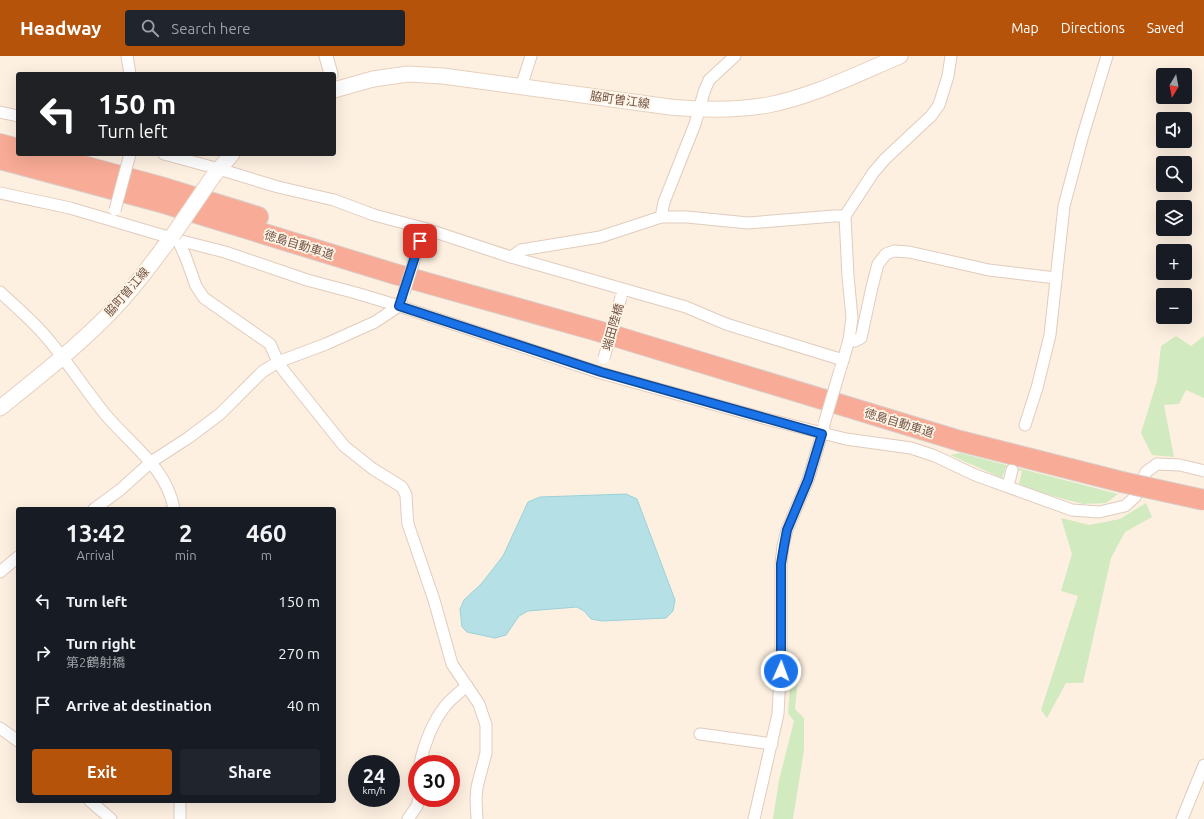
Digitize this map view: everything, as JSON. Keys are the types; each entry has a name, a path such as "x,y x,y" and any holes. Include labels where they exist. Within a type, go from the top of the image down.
{"highway":[{"path":"0,144 16,148"},
{"name":"徳島自動車道","path":"45,156 161,187 399,261 598,331"},
{"name":"徳島自動車道","path":"0,160 156,201 395,274 598,331 960,441 1122,482 1204,500"}],"main road":[{"name":"脇町曽江線","path":"336,88 374,79 408,74 443,76 699,109 726,110 768,105 813,92 900,56"},
{"name":"脇町曽江線","path":"0,408 62,357 106,317 140,280 174,238 217,172 230,156"}],"street":[{"path":"127,56 130,72"},
{"path":"326,56 330,72"},
{"path":"521,87 531,56"},
{"path":"661,217 664,202 695,124 709,80 735,56"},
{"path":"754,819 778,714 781,656 782,552 787,530 808,480 849,340 852,318 844,216 873,173 885,159 931,116 939,105 948,76 951,56"},
{"path":"1025,425 1037,388 1050,335 1064,206 1083,135 1107,56"},
{"path":"0,112 16,116"},
{"path":"114,215 129,156"},
{"path":"170,156 217,172 334,200 374,215 423,228 622,293 686,307 726,324 841,365"},
{"path":"0,193 70,208 114,215 174,238 225,252 307,280 356,292 601,372 823,429 846,439 911,448 935,456 975,475 1072,510 1099,512 1125,506 1135,497 1146,472 1157,464 1180,465 1204,470"},
{"path":"511,257 521,250 600,237 661,217 687,217 748,222 844,216"},
{"path":"97,507 120,490 151,462 188,438 220,414 262,372 278,362 326,344 374,322 399,306 423,228"},
{"path":"174,238 186,258 196,286 204,298 270,344 278,362 344,446 373,469 402,487 406,496 406,513 408,524 434,600 452,664 479,704 486,725 486,753 476,800 477,819"},
{"path":"849,340 855,341 861,338 878,264 886,254 894,251 909,252 989,270 1056,278"},
{"path":"0,292 40,330 106,415 151,462 168,489 173,507"},
{"name":"端田陸橋","path":"601,372 622,293"},
{"path":"1008,486 1012,470"},
{"path":"0,572 16,559"},
{"path":"422,755 436,718 447,704 467,686"},
{"path":"0,728 16,740"},
{"path":"700,734 772,744"},
{"path":"1182,819 1204,765"},
{"path":"92,803 110,819"},
{"path":"180,803 180,819"},
{"path":"408,819 416,807"}],"green space":[{"path":"1176,336 1191,346 1204,336 1204,398 1186,390 1179,404 1164,405 1174,457 1152,455 1141,433 1157,381 1161,346"},
{"path":"960,453 1118,494 1106,503 1083,504 1045,494 1019,484 1022,471 1006,467 1002,478 950,455"},
{"path":"1146,503 1152,517 1125,532 1111,558 1083,683 1066,683 1047,718 1041,710 1078,596 1061,591 1072,554 1061,518 1089,525 1120,519"},
{"path":"792,659 800,659 795,709 804,718 804,750 793,819 773,819 779,780 794,721 788,713"}],"water":[{"path":"626,494 637,499 675,600 673,611 666,618 602,621 591,619 584,611 577,607 528,611 519,616 506,635 495,638 467,632 462,627 460,609 464,600 482,583 503,556 528,502 540,497"}],"route":[{"path":"420,241 399,306 601,372 822,434 808,480 787,530 784,546 781,564 781,671"}]}
